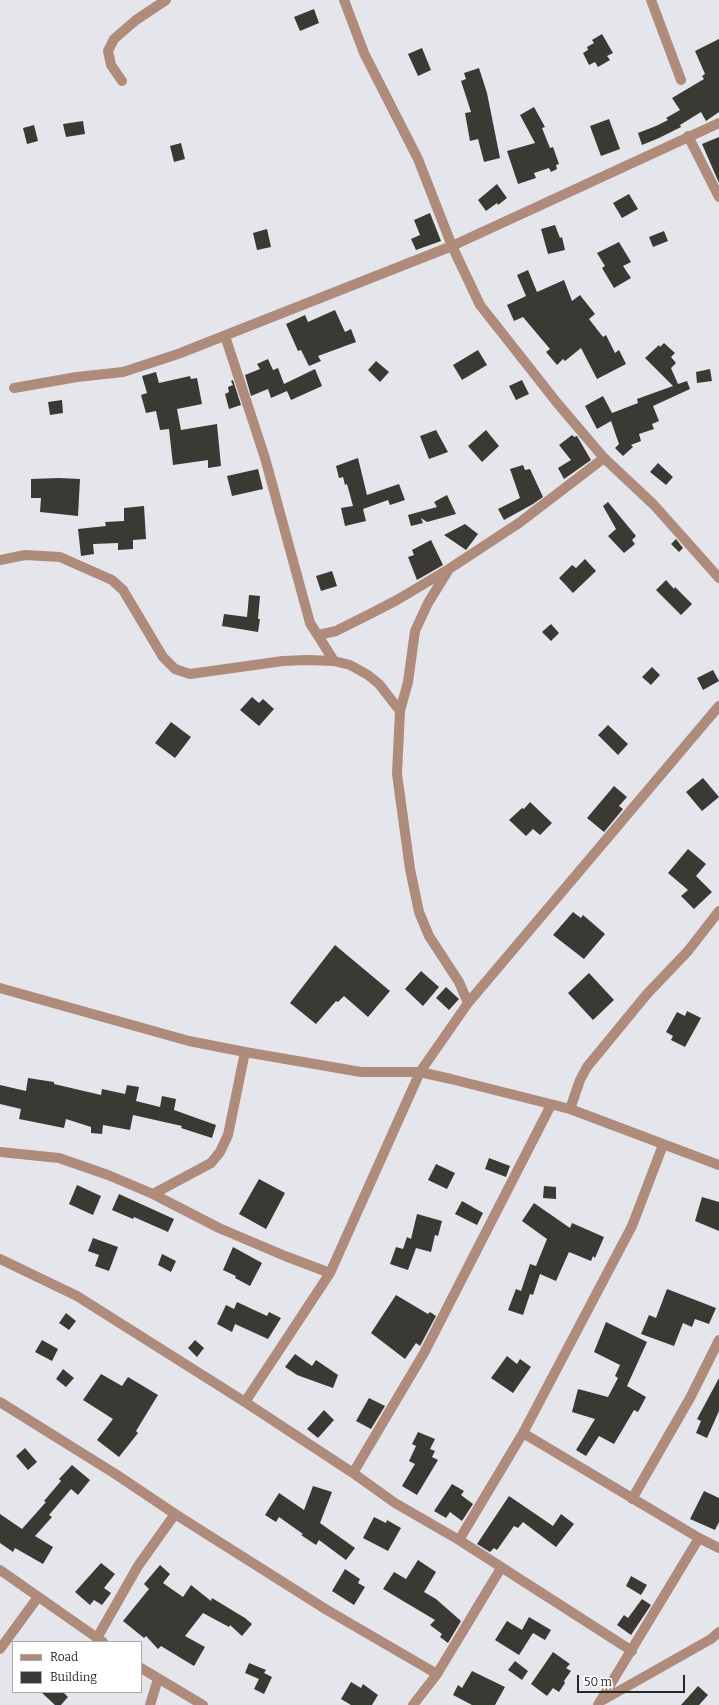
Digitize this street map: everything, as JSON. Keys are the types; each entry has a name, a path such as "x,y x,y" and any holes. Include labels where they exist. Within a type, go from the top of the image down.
{"street":[{"path":"122,81 111,65 108,51 114,39 136,20 166,0"},
{"path":"344,0 364,53 418,159 452,246 480,305 558,404 604,458 654,505 719,578"},
{"path":"651,0 681,80"},
{"path":"14,388 123,372 178,354 452,246 719,123"},
{"path":"688,136 719,197"},
{"path":"225,336 265,458 310,623 334,661"},
{"path":"318,635 336,631 398,600 449,569 519,524 604,458"},
{"path":"0,560 25,555 60,557 112,580 123,590 164,657 175,669 190,674 283,661 334,661 350,666 368,675 379,684 400,711"},
{"path":"449,569 428,603 415,631 408,682 400,711 397,774 410,869 419,912 429,936 459,982 468,1003"},
{"path":"245,1402 330,1272 420,1072 468,1003 719,706"},
{"path":"570,1109 580,1080 587,1067 647,994 688,951 719,911"},
{"path":"0,988 189,1041 361,1072 420,1072 570,1109 719,1165"},
{"path":"153,1194 210,1163 220,1152 228,1135 245,1052"},
{"path":"354,1473 424,1353 551,1105"},
{"path":"459,1540 523,1433 632,1226 663,1145"},
{"path":"0,1152 59,1158 108,1174 153,1194 219,1228 285,1256 330,1272"},
{"path":"0,1259 77,1296 354,1473 395,1504 459,1540 632,1651"},
{"path":"632,1499 690,1398 719,1340"},
{"path":"0,1402 327,1610 437,1674"},
{"path":"523,1433 632,1499 719,1548"},
{"path":"0,1570 100,1640 138,1566 175,1514"},
{"path":"599,1703 632,1651 699,1538"},
{"path":"413,1705 437,1674 501,1568"},
{"path":"0,1649 38,1597"},
{"path":"599,1703 711,1639 719,1632"},
{"path":"142,1669 203,1705"},
{"path":"150,1705 158,1679"}],"building":[{"path":"314,9 319,23 300,31 294,17"},
{"path":"602,34 613,53 607,56 610,60 598,67 595,62 589,65 583,53 588,50 587,47 594,43 592,40"},
{"path":"719,39 719,112 706,121 701,112 680,125 681,127 642,145 638,133 668,120 666,118 680,110 672,98 704,79 702,76 705,74 695,51"},
{"path":"422,48 431,70 418,76 408,54"},
{"path":"479,68 487,93 500,158 484,162 478,139 470,141 465,113 471,112 461,81 466,79 464,73"},
{"path":"534,107 545,127 542,128 550,148 553,147 559,164 556,165 557,169 551,172 549,168 534,173 536,178 518,184 507,151 535,143 520,115"},
{"path":"609,119 620,149 601,156 590,126"},
{"path":"83,121 85,134 66,137 63,124"},
{"path":"34,125 38,141 27,144 23,128"},
{"path":"719,137 719,183 702,144"},
{"path":"181,143 185,159 174,162 170,146"},
{"path":"497,184 507,198 498,205 497,203 486,211 478,200"},
{"path":"629,194 638,209 622,218 613,203"},
{"path":"430,213 441,241 416,250 411,239 420,235 414,220"},
{"path":"555,225 560,238 562,237 565,250 548,254 541,229"},
{"path":"267,229 271,247 257,250 253,233"},
{"path":"664,231 668,241 653,247 649,237"},
{"path":"619,242 631,262 623,266 631,278 614,288 602,268 605,266 597,253"},
{"path":"528,270 537,292 564,280 572,301 580,295 595,314 589,319 603,337 606,335 615,353 619,350 626,364 597,379 581,348 565,361 563,359 557,365 546,352 550,349 523,317 514,321 507,305 526,296 517,275"},
{"path":"335,310 345,332 351,329 356,342 318,356 321,361 309,366 301,350 298,351 286,324 305,315 308,322"},
{"path":"664,343 675,353 671,357 676,363 671,368 678,384 687,381 690,389 653,406 659,421 652,424 654,429 639,434 641,441 631,445 633,447 623,456 615,448 619,444 611,421 597,429 585,406 603,396 612,413 638,403 637,399 673,386 645,358 659,345 660,347"},
{"path":"478,350 487,365 462,380 453,365"},
{"path":"268,359 273,370 278,368 284,384 315,369 322,386 291,400 287,391 271,398 268,389 251,396 245,375 260,369 257,364"},
{"path":"376,361 389,372 380,382 368,370"},
{"path":"710,369 712,381 697,383 696,372"},
{"path":"156,372 159,383 190,376 191,379 197,378 202,404 177,409 181,430 217,424 221,466 208,468 208,460 173,465 169,429 160,430 156,411 146,413 141,395 147,393 142,376"},
{"path":"233,380 241,405 229,409 225,394 229,392 228,387 233,385 231,381"},
{"path":"522,380 529,394 516,400 509,386"},
{"path":"62,400 63,413 50,415 48,402"},
{"path":"436,430 448,452 429,459 420,436"},
{"path":"486,430 499,446 482,462 468,446"},
{"path":"572,435 574,437 577,436 591,460 564,479 558,468 571,460 559,445"},
{"path":"358,458 367,495 399,484 405,500 390,505 388,500 363,509 366,521 345,526 341,508 353,506 347,484 345,485 343,477 339,478 336,466"},
{"path":"658,463 673,477 666,485 650,472"},
{"path":"523,465 525,470 530,469 543,497 504,520 498,509 520,498 510,469"},
{"path":"258,469 263,489 232,496 227,476"},
{"path":"31,479 80,479 78,516 40,512 41,498 31,498"},
{"path":"447,495 456,514 427,522 421,518 423,523 411,526 408,515 437,507 434,502"},
{"path":"608,502 636,536 632,540 635,544 624,553 608,536 616,529 603,506"},
{"path":"144,506 146,539 133,540 133,549 118,550 118,543 93,544 94,554 81,556 78,529 106,526 105,522 124,521 124,508"},
{"path":"465,524 478,534 466,550 444,535"},
{"path":"676,539 683,548 679,552 671,544"},
{"path":"431,540 443,565 417,580 408,557 414,555 412,550"},
{"path":"585,559 596,571 573,593 559,578 572,565 576,568"},
{"path":"332,571 337,586 321,591 316,576"},
{"path":"666,580 692,604 681,615 656,590"},
{"path":"249,595 260,596 258,619 260,619 258,632 222,626 224,614 247,617"},
{"path":"551,624 559,633 551,641 542,632"},
{"path":"652,667 660,675 651,685 642,677"},
{"path":"713,670 719,681 703,690 697,678"},
{"path":"252,697 259,703 263,699 274,709 259,726 240,710"},
{"path":"171,722 191,737 175,758 155,743"},
{"path":"608,725 628,744 618,755 598,735"},
{"path":"703,778 719,797 702,811 686,792"},
{"path":"614,786 627,797 619,806 623,809 604,832 587,818"},
{"path":"530,802 552,823 540,835 533,829 526,836 509,820 522,808 524,809"},
{"path":"688,849 706,864 696,876 712,892 694,909 681,896 688,890 668,873"},
{"path":"573,912 581,918 583,915 605,934 584,959 553,935"},
{"path":"335,945 390,991 368,1017 344,996 338,1002 336,1001 316,1024 290,1003"},
{"path":"421,971 439,987 423,1006 405,989"},
{"path":"589,973 614,1000 593,1020 568,993"},
{"path":"446,987 459,999 449,1010 436,998"},
{"path":"687,1011 701,1018 685,1047 671,1040 673,1036 666,1032 677,1012 685,1016"},
{"path":"28,1078 54,1082 54,1084 101,1095 102,1089 125,1094 127,1085 139,1087 136,1101 160,1107 162,1096 176,1099 174,1110 216,1125 212,1138 181,1128 182,1126 133,1115 130,1130 103,1125 102,1134 91,1133 91,1127 66,1119 64,1128 19,1119 21,1109 0,1104 0,1085 26,1091"},
{"path":"489,1158 510,1166 506,1177 485,1169"},
{"path":"436,1164 455,1173 447,1189 428,1180"},
{"path":"259,1179 285,1193 266,1229 239,1214"},
{"path":"77,1185 101,1196 93,1215 69,1204"},
{"path":"544,1186 556,1187 556,1199 543,1198"},
{"path":"119,1194 174,1219 168,1232 134,1217 133,1219 112,1210"},
{"path":"702,1197 719,1202 719,1231 695,1221"},
{"path":"462,1201 483,1213 477,1225 455,1214"},
{"path":"534,1203 570,1228 572,1223 604,1237 595,1258 593,1256 591,1261 569,1252 556,1281 540,1274 533,1295 530,1294 523,1315 508,1310 516,1289 521,1291 530,1264 536,1266 547,1239 522,1221"},
{"path":"417,1214 442,1221 438,1236 435,1235 431,1252 416,1248 408,1270 390,1264 396,1247 403,1249 407,1237 411,1239"},
{"path":"93,1238 118,1247 109,1271 95,1266 99,1255 88,1251"},
{"path":"233,1247 262,1263 250,1286 235,1278 236,1276 223,1270"},
{"path":"162,1254 176,1261 171,1272 158,1265"},
{"path":"667,1289 716,1308 709,1324 695,1319 692,1327 683,1323 674,1346 641,1334 649,1315 656,1318"},
{"path":"396,1295 428,1314 430,1312 436,1316 420,1346 416,1343 405,1359 371,1333"},
{"path":"237,1302 267,1316 269,1312 281,1318 268,1339 235,1324 232,1332 217,1324 226,1305 234,1309"},
{"path":"66,1313 76,1321 69,1330 59,1323"},
{"path":"606,1322 647,1342 627,1386 646,1397 638,1412 634,1410 614,1444 599,1436 586,1456 576,1450 595,1419 572,1412 578,1389 608,1397 618,1378 615,1376 620,1365 594,1352"},
{"path":"42,1340 58,1349 52,1361 35,1352"},
{"path":"195,1340 204,1348 197,1357 188,1348"},
{"path":"295,1354 312,1366 316,1360 338,1375 333,1388 297,1375 285,1367"},
{"path":"507,1356 517,1364 520,1359 531,1367 513,1393 491,1378"},
{"path":"63,1369 74,1378 66,1387 56,1379"},
{"path":"101,1374 122,1386 128,1377 158,1395 136,1431 138,1433 119,1457 97,1440 113,1419 83,1400"},
{"path":"719,1378 719,1411 707,1438 696,1433 701,1421 697,1419"},
{"path":"369,1398 385,1406 371,1429 356,1421"},
{"path":"324,1410 334,1420 318,1438 307,1429"},
{"path":"418,1432 435,1439 430,1449 435,1451 432,1457 438,1460 417,1495 402,1486 415,1464 409,1461 416,1446 412,1444"},
{"path":"25,1448 37,1462 28,1470 16,1456"},
{"path":"72,1465 90,1480 78,1495 71,1489 49,1515 52,1517 35,1536 53,1547 43,1564 15,1548 13,1552 0,1543 0,1514 22,1529 46,1502 44,1501 61,1481 59,1479"},
{"path":"452,1484 464,1491 461,1495 473,1504 462,1521 450,1512 446,1518 434,1511"},
{"path":"313,1486 332,1492 320,1523 355,1548 346,1560 319,1540 316,1545 279,1517 276,1522 265,1515 279,1493 304,1510"},
{"path":"704,1491 719,1498 719,1522 715,1530 690,1519"},
{"path":"509,1496 553,1526 561,1514 574,1524 556,1547 523,1522 518,1528 514,1526 497,1550 494,1548 490,1552 477,1544"},
{"path":"374,1517 386,1523 387,1520 401,1528 388,1551 363,1538"},
{"path":"418,1560 436,1572 424,1592 436,1599 461,1621 448,1643 440,1637 442,1634 430,1625 435,1620 383,1589 394,1572 406,1579"},
{"path":"101,1563 115,1574 104,1588 111,1593 102,1605 94,1600 90,1605 75,1592"},
{"path":"160,1565 170,1574 163,1583 183,1597 191,1585 211,1601 212,1598 245,1618 252,1624 242,1636 230,1625 229,1627 203,1613 185,1636 205,1647 194,1666 161,1646 158,1649 146,1636 144,1638 123,1621 149,1589 144,1584"},
{"path":"345,1569 360,1579 358,1583 365,1587 354,1605 332,1591"},
{"path":"631,1576 647,1585 641,1595 626,1586"},
{"path":"642,1599 651,1605 631,1635 617,1625 624,1615 628,1618"},
{"path":"529,1617 551,1630 545,1640 533,1633 519,1655 495,1640 507,1621 522,1630"},
{"path":"553,1652 570,1664 566,1668 571,1671 559,1692 553,1688 547,1696 531,1684"},
{"path":"515,1661 528,1671 522,1680 508,1670"},
{"path":"249,1663 266,1670 264,1673 272,1677 264,1694 254,1689 259,1679 245,1673"},
{"path":"472,1671 505,1687 495,1705 472,1705 453,1695 458,1685 462,1688"},
{"path":"351,1682 361,1688 363,1684 378,1695 372,1705 351,1705 341,1699"},
{"path":"698,1686 708,1695 699,1705 681,1705"},
{"path":"42,1693 64,1693 68,1697 61,1705 55,1705"}]}
